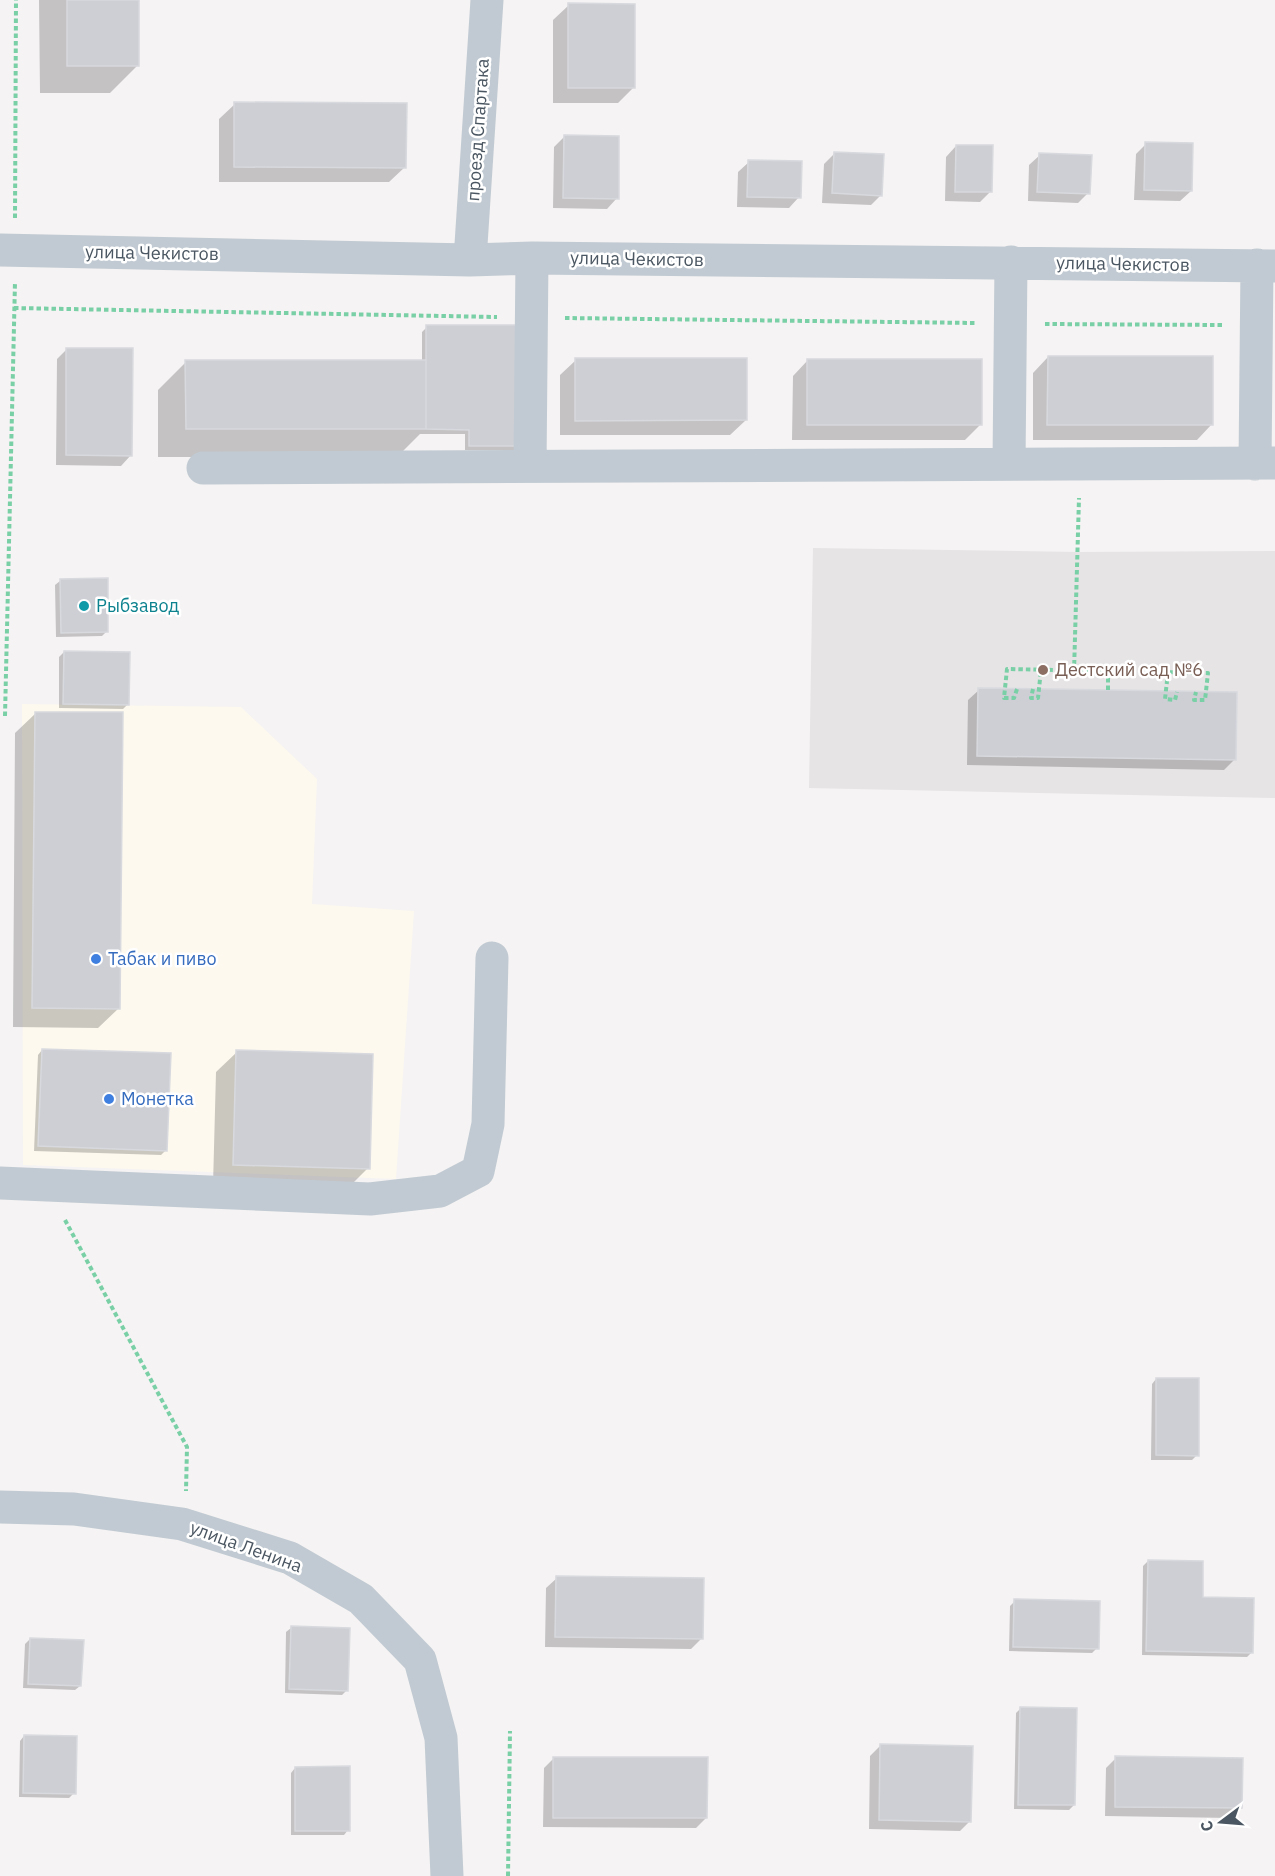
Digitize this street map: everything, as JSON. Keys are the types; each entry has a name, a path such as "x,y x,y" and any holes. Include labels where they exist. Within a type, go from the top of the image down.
{"street":[{"name":"проезд Спартака","path":"470,260 487,0"},
{"name":"улица Чекистов","path":"8,250 470,260 532,258 1266,266"},
{"path":"530,466 532,258"},
{"path":"1009,463 1011,262"},
{"path":"202,468 1265,463 1255,325 1266,266"},
{"path":"0,1183 370,1199 440,1191 478,1170 488,1124 492,958"},
{"name":"улица Ленина","path":"0,1507 74,1509 182,1524 290,1558 362,1599 420,1660 441,1738 447,1876"}],"path":[{"path":"5,716 14,308 8,250 16,0"},
{"path":"14,308 532,318 1255,325"},
{"path":"1074,672 1081,464"},
{"path":"1017,689 1014,698 1004,698 1007,669 1208,673 1205,700 1194,700 1196,692"},
{"path":"1033,689 1030,698 1038,698 1041,670"},
{"path":"1108,671 1108,690"},
{"path":"1168,672 1164,699 1175,700 1177,692"},
{"path":"46,1185 187,1447 189,1471 182,1524"},
{"path":"508,1876 510,1731"}],"shaded area":[{"name":"Дестский сад №6","path":"813,548 1077,552 1275,551 1275,798 809,788"},
{"path":"22,704 241,707 317,779 312,904 414,911 396,1179 23,1165"}],"building":[{"path":"67,0 139,0 139,66 67,66"},
{"path":"568,3 635,4 635,88 568,88"},
{"path":"234,102 407,103 406,168 234,167"},
{"path":"564,135 619,136 619,199 563,198"},
{"path":"1145,142 1193,143 1192,191 1144,190"},
{"path":"956,145 993,145 992,192 955,192"},
{"path":"834,152 884,154 882,196 832,193"},
{"path":"1039,153 1092,155 1090,194 1037,192"},
{"path":"748,160 802,161 801,198 747,197"},
{"path":"426,325 522,325 522,446 469,446 469,430 426,429"},
{"path":"66,348 133,348 132,456 66,455"},
{"path":"1048,356 1213,356 1213,425 1047,425"},
{"path":"575,358 747,358 747,420 575,421"},
{"path":"807,359 982,359 982,425 807,425"},
{"path":"185,360 426,360 426,429 186,429"},
{"name":"Рыбзавод","path":"108,578 108,632 61,633 60,579"},
{"path":"64,651 130,652 129,705 63,704"},
{"path":"978,688 1237,692 1236,760 977,756"},
{"path":"35,712 123,712 120,1009 32,1008"},
{"path":"42,1049 171,1053 167,1151 38,1146"},
{"path":"236,1050 373,1054 370,1169 233,1165"},
{"path":"1156,1378 1199,1378 1199,1456 1156,1455"},
{"path":"1148,1560 1203,1561 1203,1597 1254,1598 1253,1653 1146,1651"},
{"path":"556,1576 704,1578 703,1639 555,1637"},
{"path":"1014,1599 1100,1601 1099,1649 1013,1647"},
{"path":"291,1626 350,1628 348,1691 289,1689"},
{"path":"30,1638 84,1640 81,1686 28,1684"},
{"path":"1020,1707 1077,1708 1075,1805 1018,1805"},
{"path":"24,1735 77,1736 76,1794 23,1793"},
{"path":"880,1744 973,1746 971,1822 879,1820"},
{"path":"1115,1756 1243,1758 1242,1808 1115,1807"},
{"path":"553,1757 708,1757 707,1818 553,1818"},
{"path":"350,1766 350,1831 295,1831 295,1767"}],"place":[{"name":"Рыбзавод","path":"84,606"},
{"name":"Дестский сад №6","path":"1043,670"},
{"name":"Табак и пиво","path":"96,959"},
{"name":"Монетка","path":"109,1099"}]}
